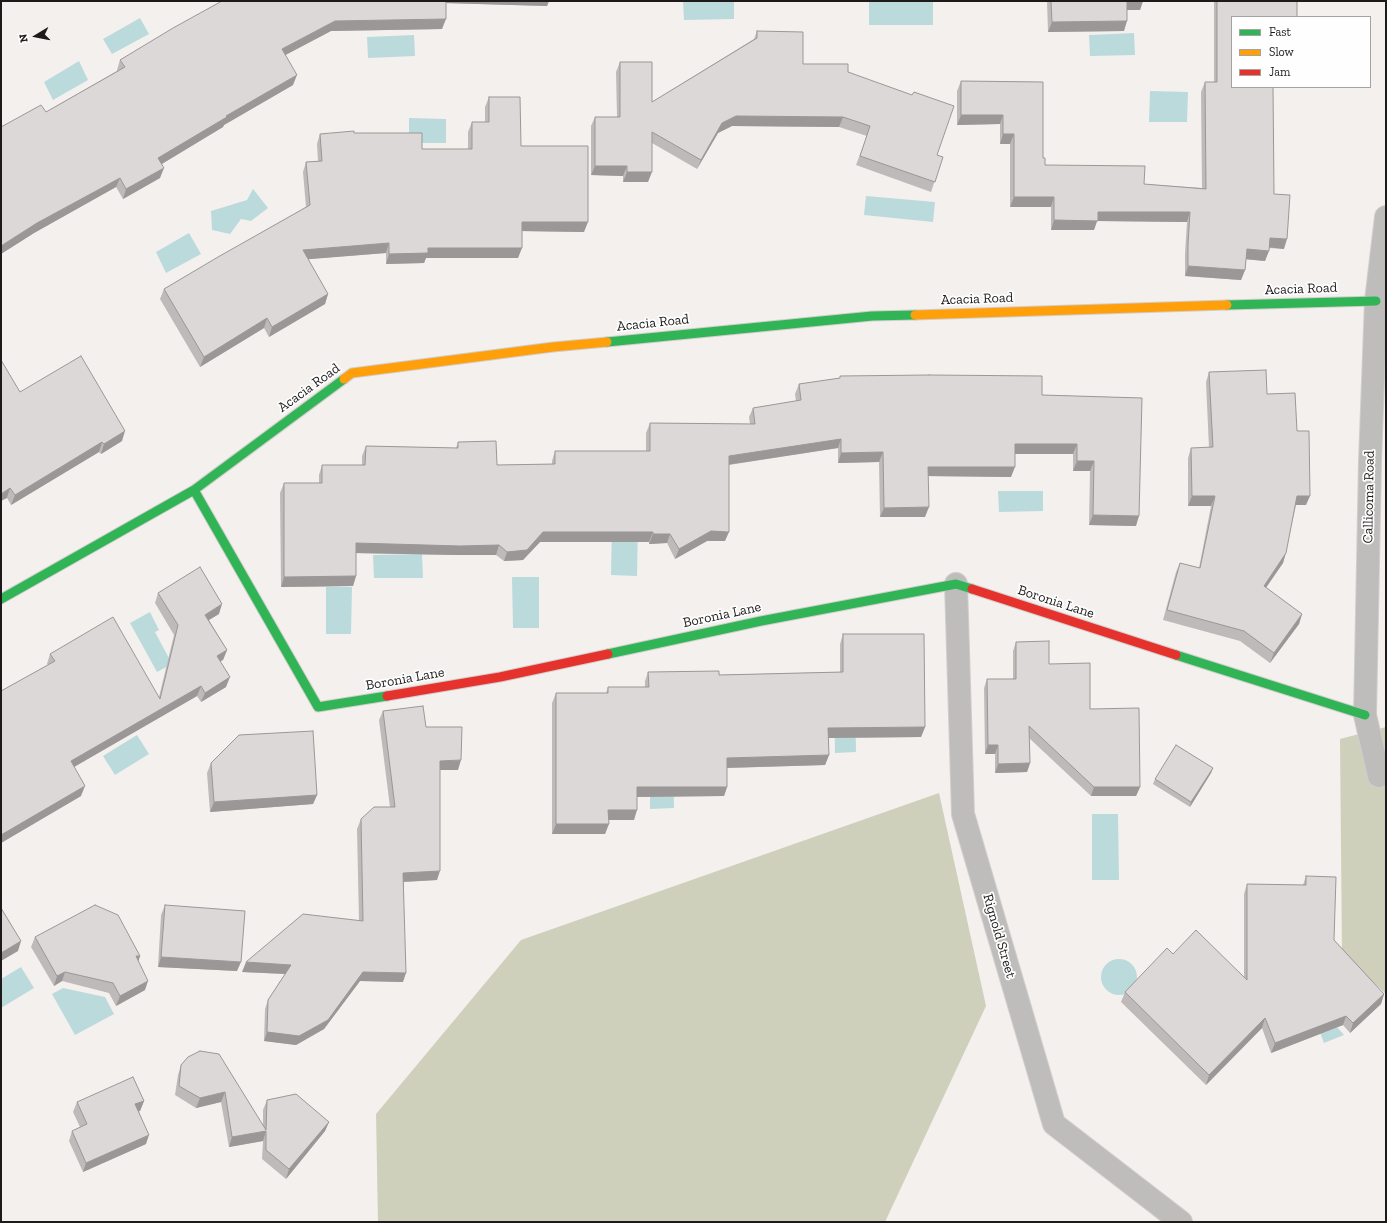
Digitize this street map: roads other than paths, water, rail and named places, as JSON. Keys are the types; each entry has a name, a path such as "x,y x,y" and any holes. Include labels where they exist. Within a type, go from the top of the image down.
{"street":[{"name":"Callicoma Road","path":"1379,776 1365,716 1370,462 1376,301 1386,217"},
{"name":"Acacia Road","path":"1,599 194,490 352,373 553,347 872,316 1376,301"},
{"name":"Boronia Lane","path":"194,490 318,708 500,677 761,621 956,584 1365,716"},
{"name":"Rignold Street","path":"956,584 963,814 1054,1124 1181,1222"}],"water":[{"path":"683,1 734,1 734,19 684,20"},
{"path":"869,1 933,1 933,25 869,25"},
{"path":"140,18 149,34 112,54 103,39"},
{"path":"1134,33 1135,55 1090,56 1089,35"},
{"path":"414,35 415,56 368,58 367,37"},
{"path":"79,61 88,80 53,100 44,82"},
{"path":"1150,91 1188,92 1187,122 1149,122"},
{"path":"409,118 446,119 446,143 422,143 422,138 409,138"},
{"path":"253,189 268,208 251,221 241,219 230,234 212,230 211,211 247,200"},
{"path":"866,196 935,202 933,222 864,215"},
{"path":"189,233 201,254 166,273 156,252"},
{"path":"998,491 1043,491 1043,511 999,512"},
{"path":"612,521 638,522 637,576 611,575"},
{"path":"422,554 423,578 374,578 373,555"},
{"path":"512,577 539,577 539,628 513,628"},
{"path":"326,587 352,587 351,634 326,634"},
{"path":"150,612 159,630 155,632 172,664 157,672 130,623"},
{"path":"834,700 855,700 856,752 835,753"},
{"path":"137,735 149,754 115,775 103,756"},
{"path":"650,766 673,766 674,808 650,809"},
{"path":"1092,814 1118,814 1119,880 1092,880"},
{"path":"1123,959 1132,964 1136,970 1136,984 1132,990 1123,995 1115,995 1106,990 1102,984 1101,973 1106,964 1112,960"},
{"path":"21,967 34,988 1,1008 1,979"},
{"path":"63,988 105,997 114,1014 75,1035 52,994"},
{"path":"1312,998 1344,1035 1324,1043 1308,1001"}]}
